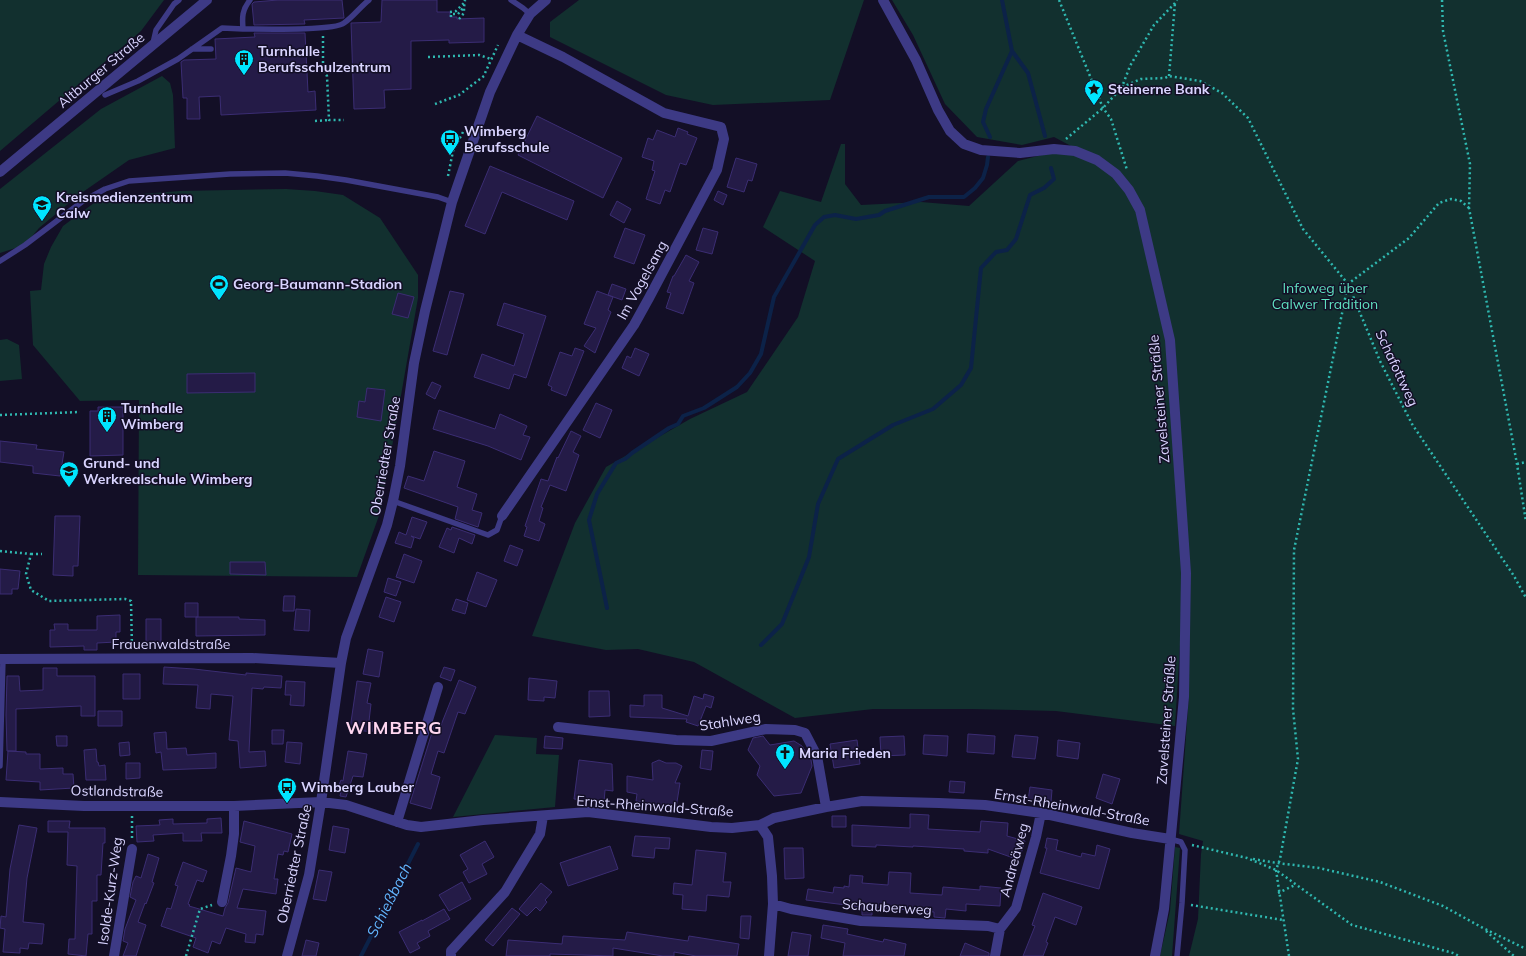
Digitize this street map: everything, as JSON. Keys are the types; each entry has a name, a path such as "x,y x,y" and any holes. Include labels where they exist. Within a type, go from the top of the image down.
{"street":[{"name":"Altburger Straße","path":"0,172 207,0"},
{"name":"Oberriedter Straße","path":"287,956 309,875 341,663 349,631 387,525 393,501 400,466 414,363 425,311 452,202 490,92 517,35 530,14 546,0"},
{"name":"Zavelsteiner Sträßle","path":"883,0 916,60 941,115 950,131 964,144 981,150 1020,153 1054,149 1075,151 1097,160 1116,174 1129,190 1140,210 1170,340 1186,573 1184,697 1164,909 1155,956"},
{"name":"Im Vogelsang","path":"502,516 634,325 717,170 724,139 721,127 664,113 563,57 517,35"},
{"name":"Frauenwaldstraße","path":"2,659 132,657 252,658 341,663"},
{"path":"397,822 438,687"},
{"name":"Stahlweg","path":"558,727 676,740 711,741 766,729 795,730 805,733 817,756 826,807"},
{"name":"Ernst-Rheinwald-Straße","path":"321,802 346,805 407,825 421,827 483,820 588,812 711,827 732,828 760,825 774,818 862,801 985,805 1041,813 1132,833 1170,839"},
{"name":"Ostlandstraße","path":"0,802 84,806 234,806 321,802"},
{"path":"222,902 234,834 234,806"},
{"name":"Andreäweg","path":"995,956 1000,929 1016,908 1036,837 1041,813"},
{"path":"451,956 451,951 509,886 540,834 543,816"},
{"path":"760,825 768,837 772,876 773,904 769,956"},
{"name":"Isolde-Kurz-Weg","path":"114,956 132,849"},
{"name":"Schauberweg","path":"773,904 791,909 861,922 988,926 1000,929"}],"lane":[{"path":"153,44 156,30 174,4 179,0"},
{"path":"243,29 242,16 244,8 250,0"},
{"path":"105,95 138,81 178,59 222,28 322,28 344,24 360,6 369,0"},
{"path":"511,0 530,14"},
{"path":"192,50 212,49"},
{"path":"0,261 26,245 83,202 105,189 129,181 230,174 286,173 346,180 438,197 452,202"},
{"name":"Im Vogelsang","path":"393,501 488,535 497,530 502,516"},
{"path":"0,766 2,659"},
{"path":"1170,839 1181,842 1185,850 1177,956"}],"path":[{"path":"1059,0 1103,108 1111,119 1128,172"},
{"path":"1442,0 1443,31 1470,164 1469,208 1517,464 1526,522"},
{"path":"459,18 464,13 464,2"},
{"path":"450,12 456,11 464,2"},
{"path":"1054,149 1103,108 1122,87 1130,66 1154,25 1176,2"},
{"path":"1169,76 1176,2"},
{"path":"451,17 451,14 458,14 464,7"},
{"path":"323,39 323,71 327,76 329,120"},
{"path":"428,57 479,55 491,59"},
{"path":"435,104 459,95 484,76"},
{"name":"Schafottweg","path":"1122,87 1141,79 1165,78 1169,76 1200,81 1222,93 1248,118 1303,229 1348,284 1380,361 1412,424 1514,576 1526,598"},
{"path":"315,120 344,120"},
{"path":"1289,956 1278,892 1276,870 1280,858 1298,759 1293,709 1294,550 1348,284 1409,238 1439,203 1451,199 1461,201 1469,208"},
{"path":"0,415 80,412"},
{"path":"1517,464 1526,462"},
{"path":"0,551 42,554"},
{"path":"31,554 26,574 31,590 49,601 125,599 131,601 132,657"},
{"name":"Isolde-Kurz-Weg","path":"132,849 133,805"},
{"path":"1181,842 1247,858 1277,864 1319,868 1380,882 1443,906 1483,928 1526,948"},
{"path":"1247,858 1276,870 1352,925 1453,953 1459,956"},
{"path":"1278,892 1295,885"},
{"path":"186,956 200,909 222,902"},
{"path":"1182,903 1283,920"},
{"path":"1483,928 1514,956"}],"green space":[{"path":"0,0 164,0 141,31 0,151"},
{"path":"579,0 864,0 830,100 713,105 666,95 550,37 550,22"},
{"name":"Infoweg über Calwer Tradition","path":"892,0 1526,0 1526,956 1189,956 1198,919 1203,841 1179,834 1189,694 1189,577 1180,645 1175,726 1056,711 971,709 873,709 795,718 694,662 638,649 606,650 532,636 575,523 606,467 690,419 747,392 798,317 815,261 763,227 780,191 821,202 841,144 845,144 845,184 861,205 921,202 969,206 1018,161 1073,147 1054,137 1022,145 977,137 945,104 913,35"},
{"path":"162,76 170,83 173,95 175,148 129,160 80,194 39,228 25,245 0,253 0,189 101,109"},
{"path":"286,189 343,195 380,218 418,275 418,298 381,510 357,577 138,575 139,400 80,401 33,345 30,291 41,290 44,264 51,247 63,226 102,197 180,191"},
{"path":"7,339 19,345 22,379 0,381 0,340"},
{"path":"495,735 537,738 536,754 559,755 555,807 453,817"},
{"path":"1175,847 1180,848 1172,956 1160,956 1170,911"}],"building":[{"path":"278,0 342,0 344,18 304,20 305,24 254,25 252,4 254,2"},
{"path":"382,0 437,0 437,12 450,12 450,17 457,17 457,19 484,18 484,42 449,43 449,40 411,41 411,89 384,90 385,108 354,109 351,23 381,22"},
{"name":"Turnhalle Berufsschulzentrum","path":"254,33 305,33 308,92 315,91 316,110 221,115 220,96 199,97 200,119 187,119 187,98 183,98 181,62 184,60 216,59 215,39 255,37"},
{"path":"537,116 622,158 603,198 518,155"},
{"path":"678,128 697,138 686,165 680,163 670,192 665,190 660,204 646,199 655,171 652,170 654,161 642,157 648,138 653,140 657,130 675,137"},
{"path":"736,158 757,164 752,181 748,180 744,192 727,187"},
{"path":"490,166 574,201 567,220 502,192 485,234 465,226"},
{"path":"718,191 727,195 723,205 714,200"},
{"path":"617,201 631,209 624,223 610,215"},
{"path":"625,228 645,235 634,264 614,257"},
{"path":"703,228 718,232 712,254 696,250"},
{"path":"686,255 699,262 689,281 694,283 683,314 666,308 671,293 667,292 673,276"},
{"path":"612,284 626,289 622,300 608,295"},
{"path":"450,291 464,294 447,355 433,351"},
{"path":"597,291 613,297 608,310 611,312 595,353 584,346 596,328 584,324"},
{"path":"398,293 414,297 408,318 392,314"},
{"path":"504,303 546,316 526,378 514,374 509,389 474,377 482,354 514,366 524,334 497,325"},
{"path":"575,348 584,351 566,396 551,390 552,387 548,385 560,352 572,356"},
{"path":"635,348 649,354 639,376 622,368 627,356 631,358"},
{"path":"255,373 255,392 187,393 187,374"},
{"path":"432,382 441,386 435,399 426,394"},
{"path":"367,388 385,390 381,421 357,417 359,401 365,402"},
{"path":"596,403 612,410 600,438 583,430"},
{"name":"Turnhalle Wimberg","path":"98,407 123,407 123,455 90,456 90,411 98,411"},
{"path":"439,410 495,429 500,414 527,426 523,435 530,437 521,460 488,446 433,429"},
{"path":"571,431 581,436 573,452 579,455 566,491 550,485 541,507 543,508 539,521 545,524 539,541 524,536 527,527 525,526 541,479 548,481 557,457 558,458"},
{"path":"0,441 37,445 36,449 64,452 60,476 33,473 33,466 0,462"},
{"path":"434,451 465,461 457,487 477,494 472,510 482,513 478,527 455,519 458,507 404,488 408,476 424,481"},
{"path":"55,516 80,516 78,566 73,566 73,576 53,575"},
{"path":"412,517 427,522 420,539 411,536 414,538 411,548 395,543 399,532 406,535"},
{"path":"452,527 475,535 472,544 459,538 454,553 439,547 447,528 451,530"},
{"path":"510,545 523,550 517,566 504,561"},
{"path":"404,554 422,561 414,583 396,577"},
{"path":"230,562 265,562 266,575 230,574"},
{"path":"0,569 20,571 18,589 12,589 12,594 0,594"},
{"path":"477,572 497,580 486,607 467,600"},
{"path":"388,578 401,582 396,596 384,592"},
{"path":"284,596 295,596 294,611 283,611"},
{"path":"386,597 401,602 394,622 379,617"},
{"path":"456,599 468,603 465,614 452,610"},
{"path":"185,603 198,603 198,617 185,617"},
{"path":"296,609 310,610 309,631 294,630"},
{"path":"120,615 120,632 116,632 116,642 97,643 97,650 84,650 84,646 50,647 50,630 55,630 54,624 68,624 68,630 97,630 97,616"},
{"path":"196,617 239,617 239,619 265,620 265,635 196,636"},
{"path":"146,619 161,619 161,643 146,643"},
{"path":"368,649 383,652 379,677 363,674"},
{"path":"164,667 246,675 246,673 282,676 281,688 252,688 249,752 265,751 266,766 240,768 238,741 229,740 233,696 211,694 210,709 196,708 198,685 163,684"},
{"path":"444,667 455,670 451,681 440,677"},
{"path":"43,668 57,668 57,676 95,676 95,716 81,716 81,706 16,709 16,751 7,751 7,676 19,676 20,691 43,690"},
{"path":"123,674 140,674 140,699 123,699"},
{"path":"529,678 557,681 555,698 544,697 544,701 528,700"},
{"path":"459,680 476,687 465,714 458,712 444,753 438,751 431,774 440,777 431,809 410,803 435,723 441,725"},
{"path":"286,681 305,682 304,706 290,705 291,695 285,695"},
{"path":"357,681 371,683 367,703 371,704 369,721 374,722 372,732 350,729"},
{"path":"589,691 609,691 610,716 589,717"},
{"path":"704,694 714,697 711,708 706,706 698,726 686,722 687,719 630,717 630,705 644,706 644,695 662,695 662,708 688,716 694,696 703,699"},
{"path":"98,711 122,711 122,726 98,726"},
{"path":"272,730 284,730 283,744 272,744"},
{"path":"166,732 167,749 186,748 187,755 216,753 216,768 163,770 161,752 156,753 154,733"},
{"path":"968,734 995,736 994,754 967,752"},
{"path":"924,735 948,736 947,756 923,754"},
{"path":"1015,735 1038,737 1035,759 1012,757"},
{"path":"56,736 67,736 67,746 57,746"},
{"path":"545,736 563,738 562,749 544,748"},
{"name":"Maria Frieden","path":"763,736 770,745 794,741 802,746 811,760 812,766 801,793 774,796 757,775 760,766 748,750 753,738"},
{"path":"904,736 905,755 881,756 880,737"},
{"path":"857,740 860,764 834,768 830,744"},
{"path":"1058,740 1080,743 1078,759 1057,756"},
{"path":"129,742 130,755 120,756 119,743"},
{"path":"287,742 302,743 300,764 285,762"},
{"path":"96,749 97,762 99,766 105,765 106,780 86,780 84,750"},
{"path":"702,750 713,751 711,770 700,768"},
{"path":"8,751 26,752 26,754 40,754 40,769 63,768 63,774 73,774 74,788 40,790 40,782 6,780"},
{"path":"348,751 367,754 363,777 353,776 346,797 340,796 341,791 337,790 341,780 343,781"},
{"path":"579,760 612,764 613,791 605,790 604,802 574,799"},
{"path":"659,760 666,763 676,763 682,766 675,783 680,783 676,808 636,801 637,794 627,792 627,776 653,780 652,763"},
{"path":"126,763 140,763 140,778 126,779"},
{"path":"1103,774 1120,779 1112,804 1096,798"},
{"path":"950,781 965,782 964,793 949,792"},
{"path":"1030,787 1052,790 1051,802 1028,801"},
{"path":"910,814 929,815 928,829 980,832 981,821 1008,823 1007,836 1025,841 1019,860 988,849 988,853 964,851 964,849 913,846 852,846 852,825 910,828"},
{"path":"832,816 846,816 846,827 832,827"},
{"path":"221,818 222,833 201,833 202,841 183,841 183,833 153,835 154,841 137,842 136,826 160,825 159,820 173,819 173,824 207,823 207,819"},
{"path":"48,821 70,821 69,828 105,828 105,843 103,843 101,875 97,875 97,901 92,901 92,934 88,934 86,956 68,954 69,939 75,939 77,866 67,865 68,832 48,832"},
{"path":"244,821 292,834 288,852 284,851 283,855 278,854 274,879 278,879 276,894 243,889 237,908 266,911 263,935 256,934 255,943 245,942 246,934 226,928 220,944 212,941 208,953 193,947 196,938 161,926 167,908 171,909 178,886 175,885 183,862 207,871 203,882 197,880 188,904 190,905 189,906 223,916 228,903 236,868 251,872 255,846 240,842"},
{"path":"19,825 37,828 27,878 23,922 44,924 42,944 29,943 28,949 20,948 20,953 3,952 5,929 0,928 1,916 6,917 10,869"},
{"path":"333,826 349,829 345,853 329,850"},
{"path":"635,836 670,838 669,849 655,848 654,858 632,856"},
{"path":"1047,838 1058,840 1056,850 1081,857 1082,853 1095,856 1097,845 1110,849 1099,889 1040,873 1047,848 1045,848"},
{"path":"485,841 494,857 482,864 487,874 469,883 463,872 468,869 460,855"},
{"path":"610,846 618,869 568,886 560,863"},
{"path":"784,848 803,848 804,878 785,879"},
{"path":"696,850 726,853 723,882 731,882 729,897 707,895 706,911 682,909 683,895 673,894 674,883 692,885"},
{"path":"148,854 159,858 152,882 154,883 138,922 146,925 136,956 123,956 128,943 123,941 125,929 136,900 130,897 133,882 136,876 141,878"},
{"path":"319,870 332,872 326,901 313,899"},
{"path":"889,872 911,873 910,893 942,895 943,887 980,890 980,886 1001,888 1000,906 966,904 966,911 946,909 945,918 934,917 934,912 872,907 872,915 862,915 862,907 806,900 808,889 833,893 834,887 849,887 850,875 863,876 862,883 888,885"},
{"path":"462,882 471,899 449,911 439,895"},
{"path":"541,883 552,892 545,900 547,902 540,911 536,907 527,916 519,909"},
{"path":"1043,893 1082,907 1076,925 1055,917 1046,942 1048,943 1043,956 1023,956 1035,926 1032,925"},
{"path":"512,908 520,914 493,946 485,940"},
{"path":"444,909 450,919 428,931 430,936 417,943 420,948 410,953 399,932"},
{"path":"741,916 751,916 749,939 740,938"},
{"path":"823,925 848,929 847,934 883,942 884,939 906,944 904,956 843,956 845,943 821,938"},
{"path":"627,932 688,941 689,936 739,944 737,956 696,956 674,952 674,956 663,956 613,948 613,956 550,954 550,956 506,956 508,940 562,944 563,936 625,940"},
{"path":"792,932 811,935 808,956 788,956"},
{"path":"306,940 319,943 316,956 302,956"},
{"path":"965,943 989,953 989,956 960,956"}],"waterway":[{"path":"1002,0 1012,51 1028,73 1045,136"},
{"path":"990,137 983,122 986,109 1012,51"},
{"path":"607,608 589,520 597,494 616,463 625,459 669,428 678,424 683,416 704,408 737,387 750,373 761,354 774,297 815,225 824,217 835,215 856,219 879,215 885,211 929,197 964,197 975,188 983,178 988,157"},
{"path":"761,645 782,624 809,557 818,504 838,459 893,425 933,409 961,385 971,368 981,268 996,252 1007,250 1016,239 1030,195 1044,188 1054,179 1051,168"},
{"name":"Schießbach","path":"361,956 418,844"}],"place":[{"name":"Turnhalle Berufsschulzentrum","path":"244,76"},
{"name":"Steinerne Bank","path":"1094,106"},
{"name":"Wimberg Berufsschule","path":"450,156"},
{"name":"Kreismedienzentrum Calw","path":"42,222"},
{"name":"Georg-Baumann-Stadion","path":"219,301"},
{"name":"Turnhalle Wimberg","path":"107,433"},
{"name":"Grund- und Werkrealschule Wimberg","path":"69,488"},
{"name":"Maria Frieden","path":"785,770"},
{"name":"Wimberg Lauber","path":"287,804"}],"district":[{"name":"WIMBERG","path":"394,727"}]}
